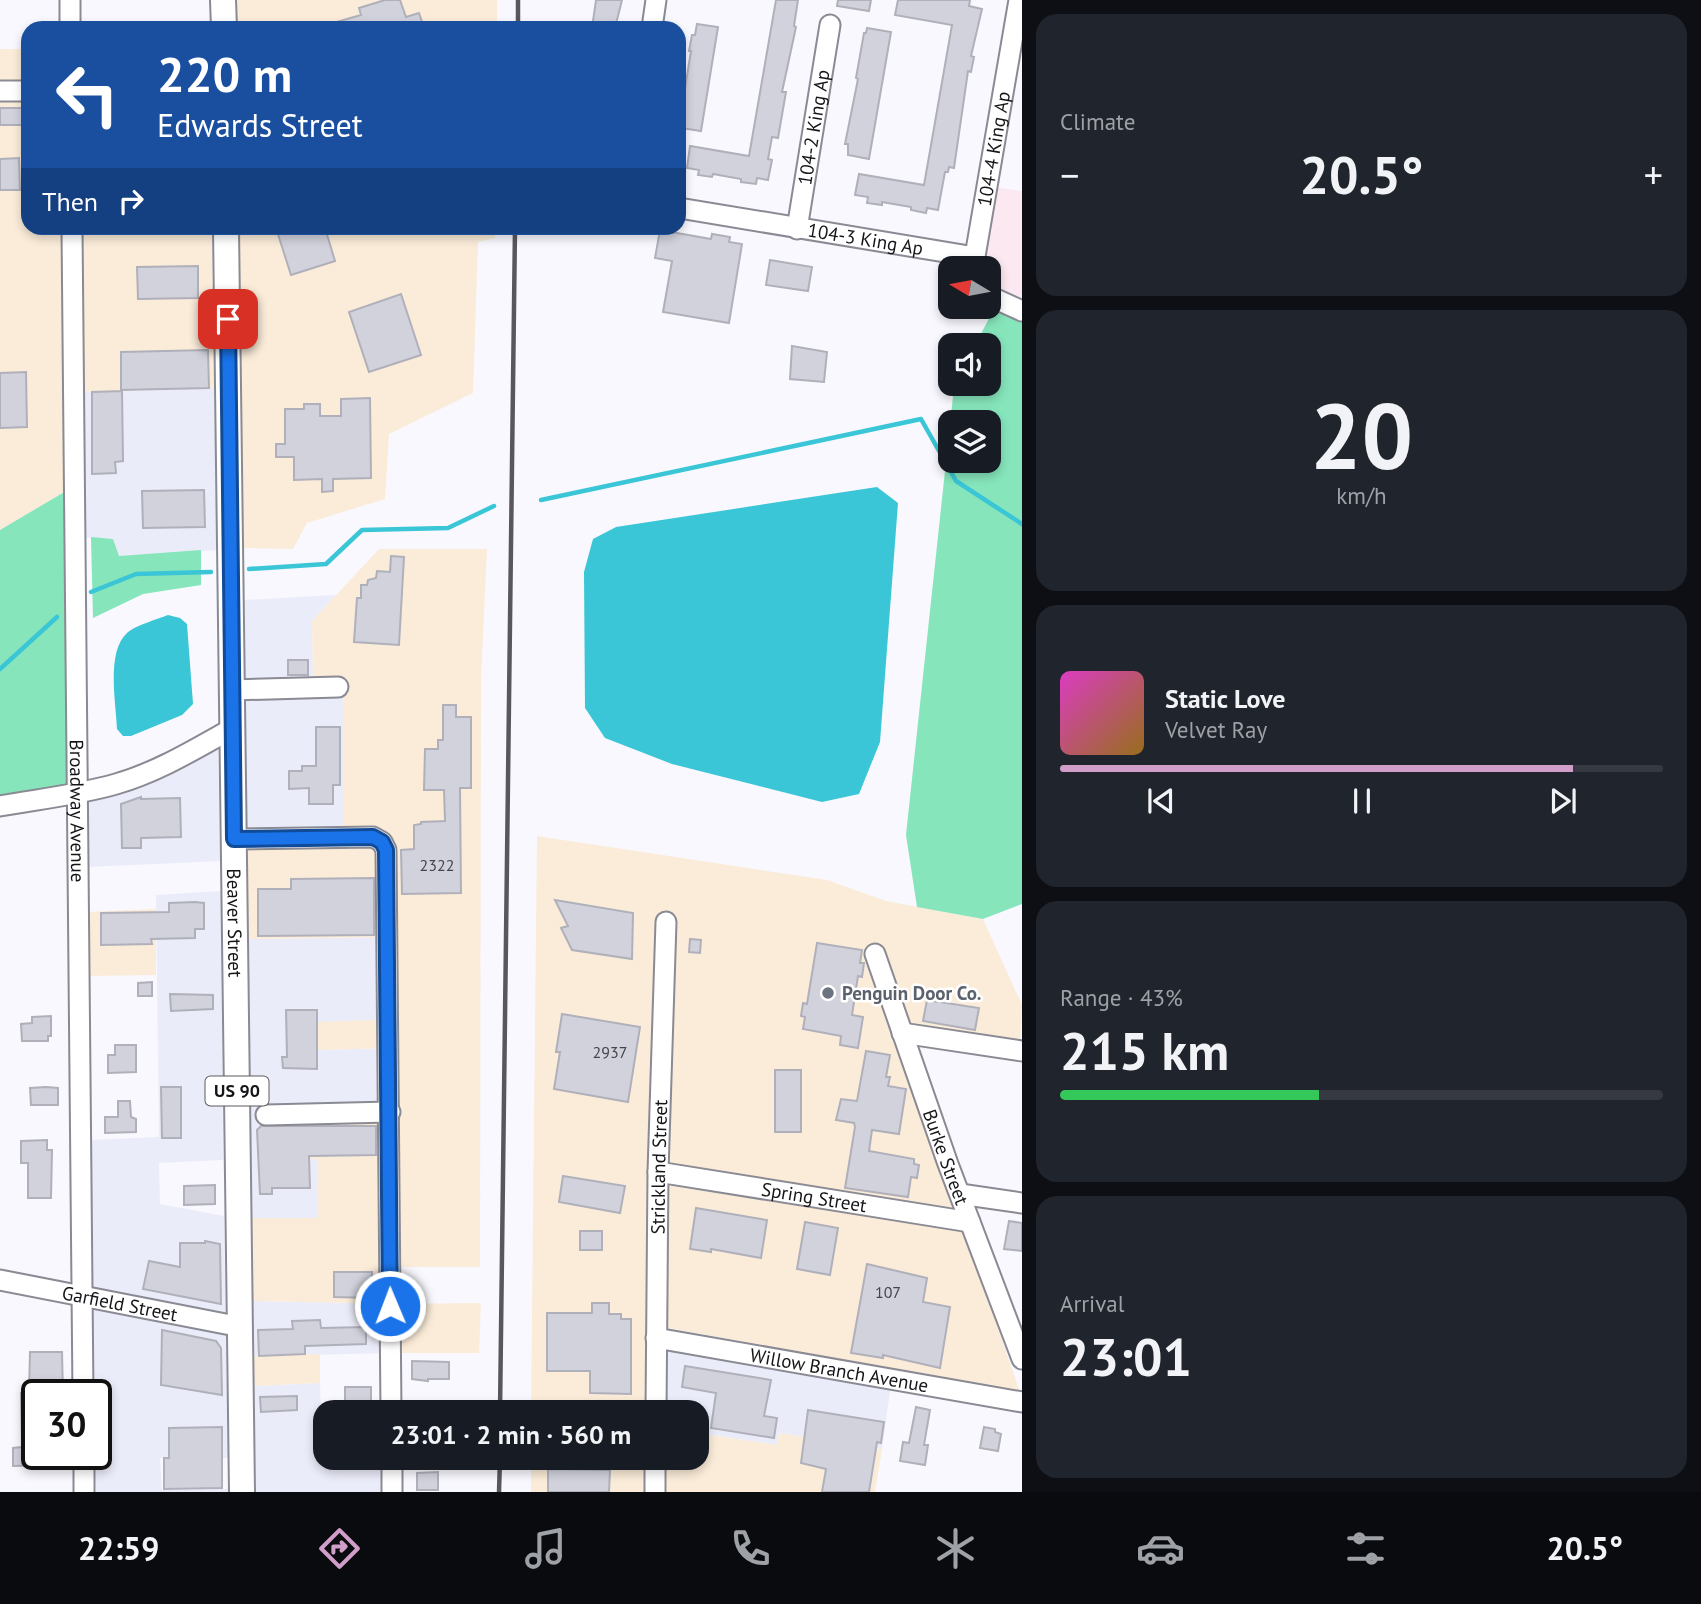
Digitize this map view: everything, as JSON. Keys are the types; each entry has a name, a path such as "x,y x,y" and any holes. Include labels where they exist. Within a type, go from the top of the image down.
{"main road":[{"path":"223,0 223,21"},
{"name":"Beaver Street","path":"226,235 242,1492"}],"street":[{"path":"70,0 70,21"},
{"path":"653,21 656,0"},
{"name":"104-4 King Ap","path":"975,256 1019,0"},
{"name":"104-2 King Ap","path":"797,229 830,25"},
{"path":"0,91 21,91"},
{"name":"104-3 King Ap","path":"686,209 942,256"},
{"name":"Broadway Avenue","path":"72,235 83,1379"},
{"path":"1001,301 1022,311"},
{"path":"232,690 338,687"},
{"path":"0,806 76,794 118,783 167,764 233,728"},
{"path":"234,839 373,837 382,842 386,850 391,1400"},
{"name":"Strickland Street","path":"656,1400 666,922"},
{"name":"Burke Street","path":"875,954 970,1222 1021,1354"},
{"path":"902,1033 1022,1051"},
{"path":"266,1115 390,1112"},
{"name":"Spring Street","path":"659,1172 970,1222"},
{"path":"960,1194 1022,1203"},
{"name":"Garfield Street","path":"0,1280 240,1327"},
{"name":"Willow Branch Avenue","path":"656,1338 1022,1402"},
{"path":"84,1470 84,1492"},
{"path":"392,1470 393,1492"},
{"path":"655,1470 655,1492"}],"shaded area":[{"path":"236,0 497,0 497,21 236,21"},
{"path":"0,49 21,49 21,235 64,235 66,491 0,530"},
{"path":"994,187 1022,191 1022,320 1001,310 1001,256 983,256"},
{"path":"79,235 212,235 214,388 80,392"},
{"path":"239,235 495,235 495,238 478,242 473,393 389,434 385,499 307,523 293,549 243,548"},
{"path":"214,388 217,550 118,556 113,539 81,537 80,392"},
{"path":"379,549 487,549 481,679 480,1267 396,1267 396,1304 481,1303 479,1353 397,1353 395,1304 253,1301 252,1218 318,1218 318,1159 307,1159 306,1123 397,1123 397,1048 318,1050 318,1022 396,1019 395,937 248,939 247,847 343,845 343,679 313,678 312,621"},
{"path":"336,595 312,621 313,678 343,678 343,845 247,847 244,600"},
{"path":"218,723 220,861 87,867 85,784 118,776 168,755"},
{"path":"537,836 827,880 886,901 983,919 1022,1005 1020,1044 911,1027 933,1144 1020,1392 668,1328 666,1400 531,1400"},
{"path":"221,891 223,1160 159,1163 160,1204 224,1216 228,1458 160,1458 162,1490 228,1489 228,1492 96,1492 96,1470 112,1470 112,1379 94,1379 90,1140 159,1137 156,895"},
{"path":"156,909 156,975 88,976 88,912"},
{"path":"396,937 397,1019 318,1023 319,1050 397,1048 397,1123 308,1159 318,1159 318,1218 252,1218 248,939"},
{"path":"253,1301 396,1304 397,1353 253,1356"},
{"path":"667,1328 893,1370 882,1449 779,1433 777,1445 709,1435 709,1400 666,1400"},
{"path":"320,1354 320,1383 254,1386 253,1356"},
{"path":"320,1383 321,1400 313,1400 313,1470 399,1470 400,1492 256,1492 254,1386"},
{"path":"779,1433 882,1449 875,1492 531,1492 531,1470 709,1470 709,1435 777,1445"}],"green space":[{"path":"1001,310 1022,320 1022,904 983,919 917,907 906,835 945,473 1001,473 1001,410 951,410 953,396 1001,396 1001,333 981,333 989,319 1001,319"},
{"path":"66,491 68,785 0,795 0,530"},
{"path":"91,537 113,539 119,556 201,550 201,585 143,594 93,618"}],"water":[{"path":"877,487 898,503 880,742 859,794 822,802 672,764 605,738 585,708 584,572 593,539 616,527"},
{"path":"168,615 180,618 187,624 193,704 182,715 131,736 123,736 117,729 114,678 116,652 130,630"}],"building":[{"path":"385,0 400,0 406,17 419,13 422,21 340,21 361,15 359,8"},
{"path":"596,0 622,0 617,21 593,21"},
{"path":"776,0 798,0 796,27 782,92 786,92 778,138 772,137 768,159 772,160 768,180 757,178 756,184 713,174 712,177 698,175 699,170 687,168 690,146 749,156"},
{"path":"838,0 871,0 869,11 837,6"},
{"path":"898,0 970,0 969,6 982,9 971,56 974,57 971,72 968,71 954,168 949,167 948,172 945,172 938,210 927,208 926,213 911,210 911,207 882,202 882,205 867,203 868,197 855,195 859,174 924,185 952,25 895,15"},
{"path":"697,24 718,27 701,131 686,129 689,51 692,35 695,35"},
{"path":"867,28 891,32 869,159 848,155 848,144 845,144"},
{"path":"0,108 21,108 21,125 0,125"},
{"path":"19,158 20,190 0,190 0,159"},
{"path":"712,234 730,237 729,242 742,244 729,323 663,312 672,261 655,258 659,235 686,235 711,239"},
{"path":"278,235 327,235 335,261 291,275"},
{"path":"770,260 812,267 808,291 766,285"},
{"path":"198,266 198,298 138,299 137,267"},
{"path":"401,294 421,355 369,372 349,312"},
{"path":"792,346 827,352 824,382 790,379"},
{"path":"208,350 209,388 121,390 121,352"},
{"path":"26,372 27,427 0,428 0,373"},
{"path":"122,391 123,461 115,462 116,473 92,474 92,392"},
{"path":"370,398 371,478 333,479 333,491 322,492 322,479 294,480 294,457 276,457 276,444 285,444 285,409 304,409 304,404 320,404 320,416 341,416 341,399"},
{"path":"204,490 205,527 143,528 142,491"},
{"path":"391,556 404,557 399,645 354,642 357,598 361,598 361,585 367,585 368,580 376,578 377,571 390,572"},
{"path":"288,660 308,660 308,675 288,675"},
{"path":"443,705 456,705 456,717 471,717 471,788 460,788 461,893 402,894 401,850 414,849 414,825 445,821 444,790 424,790 425,749 438,749 438,740 443,740"},
{"path":"316,727 340,727 340,785 333,785 333,804 309,804 309,788 289,789 289,771 302,771 302,766 316,766"},
{"path":"141,797 180,798 181,837 141,838 141,848 122,848 121,804"},
{"path":"374,878 374,935 258,936 258,889 291,889 291,879"},
{"path":"555,900 633,913 632,959 572,950 561,928 568,926"},
{"path":"169,903 204,903 204,929 195,929 195,938 151,939 152,944 101,945 101,913 169,912"},
{"path":"690,939 701,940 700,953 689,952"},
{"path":"817,943 862,950 862,977 858,976 852,1015 863,1017 858,1048 840,1045 841,1036 803,1029 803,1003 807,1004"},
{"path":"152,982 152,996 138,996 138,983"},
{"path":"170,994 213,995 213,1009 171,1011"},
{"path":"927,1000 979,1008 975,1030 923,1021"},
{"path":"286,1010 317,1010 317,1069 283,1068 282,1057 287,1057"},
{"path":"562,1014 640,1027 628,1102 554,1089"},
{"path":"51,1016 51,1036 48,1036 48,1041 22,1041 21,1024 32,1023 32,1017"},
{"path":"115,1045 136,1045 136,1072 108,1073 108,1055 115,1055"},
{"path":"866,1051 890,1055 886,1077 890,1077 888,1086 906,1089 899,1134 872,1130 869,1151 914,1159 914,1164 919,1165 917,1178 911,1177 908,1197 845,1188 855,1127 854,1123 836,1120 841,1099 857,1101"},
{"path":"775,1070 801,1070 801,1132 775,1132"},
{"path":"161,1087 181,1087 181,1138 162,1138"},
{"path":"30,1088 58,1088 58,1105 31,1105"},
{"path":"118,1101 130,1101 131,1117 136,1119 136,1132 105,1133 105,1117 118,1117"},
{"path":"261,1126 376,1126 376,1155 309,1156 310,1188 272,1188 272,1194 260,1194 257,1130"},
{"path":"47,1140 47,1150 52,1150 51,1198 28,1198 28,1163 21,1163 21,1141"},
{"path":"563,1176 625,1186 620,1213 559,1202"},
{"path":"215,1185 215,1204 184,1205 184,1186"},
{"path":"696,1208 767,1220 761,1258 711,1249 711,1252 690,1249"},
{"path":"1009,1221 1022,1223 1022,1251 1004,1249"},
{"path":"805,1222 838,1228 830,1275 797,1269"},
{"path":"580,1231 602,1231 602,1250 580,1250"},
{"path":"205,1241 220,1244 221,1304 143,1289 149,1261 180,1267 180,1243"},
{"path":"867,1264 927,1278 923,1302 950,1307 940,1368 883,1355 883,1358 851,1353"},
{"path":"334,1272 372,1272 372,1298 334,1297"},
{"path":"592,1303 609,1303 609,1314 621,1314 621,1319 631,1319 631,1394 590,1393 590,1371 547,1371 547,1313 592,1313"},
{"path":"320,1320 321,1328 366,1327 366,1344 305,1346 305,1354 259,1356 258,1330 293,1329 292,1321"},
{"path":"162,1330 216,1341 221,1348 222,1395 161,1385"},
{"path":"30,1352 62,1352 63,1379 29,1379"},
{"path":"412,1361 449,1362 449,1379 412,1379"},
{"path":"685,1366 771,1380 764,1416 777,1418 774,1438 711,1428 716,1393 682,1387"},
{"path":"345,1387 371,1387 371,1400 345,1400"},
{"path":"297,1396 297,1410 261,1412 260,1397"},
{"path":"916,1407 930,1410 924,1445 928,1445 925,1465 900,1461 903,1442 909,1443"},
{"path":"808,1410 884,1422 881,1443 877,1442 869,1492 822,1492 826,1469 801,1463"},
{"path":"222,1427 222,1488 164,1489 164,1458 169,1458 169,1428"},
{"path":"984,1427 995,1429 995,1432 1001,1434 998,1451 980,1448"},
{"path":"21,1447 21,1466 13,1466 13,1448"},
{"path":"548,1470 610,1470 609,1492 548,1492"},
{"path":"438,1472 438,1490 417,1490 417,1473"}],"waterway":[{"path":"541,500 921,419 956,481 1022,524"},
{"path":"249,569 326,564 362,530 448,528 494,506"},
{"path":"91,592 136,574 211,572"},
{"path":"0,669 57,617"}],"railway":[{"path":"518,0 518,21"},
{"path":"500,1400 515,235"},
{"path":"499,1492 500,1470"}],"place":[{"name":"Penguin Door Co.","path":"828,993"}],"route":[{"path":"228,319 234,839 373,837 382,842 386,850 390,1306"}]}
